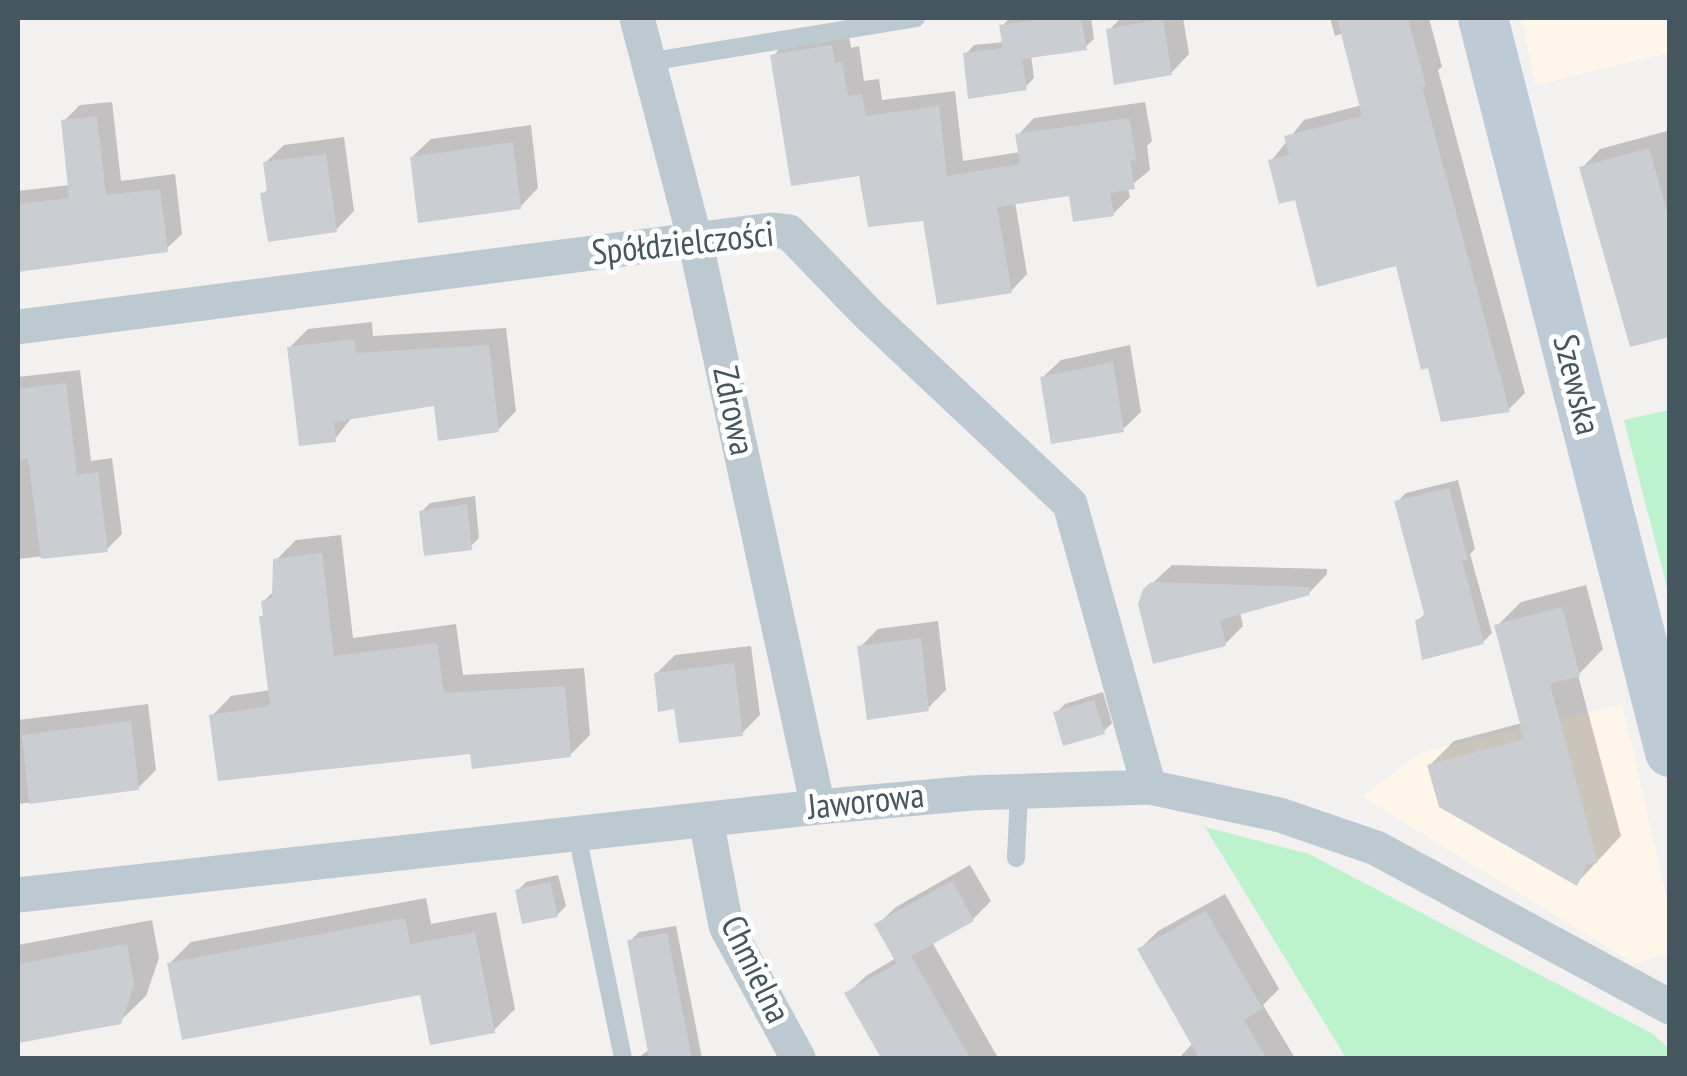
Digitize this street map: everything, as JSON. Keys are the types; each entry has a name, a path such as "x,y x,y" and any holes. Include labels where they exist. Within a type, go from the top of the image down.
{"street":[{"name":"Zdrowa","path":"637,18 695,240 818,808"},
{"name":"Szewska","path":"1483,18 1670,752"},
{"name":"Spółdzielczości","path":"18,327 772,230 789,232 868,314 1070,504 1148,787"},
{"name":"Jaworowa","path":"18,895 818,808 1019,792 1148,787 1280,815 1376,848 1670,1007"},
{"name":"Chmielna","path":"706,820 726,926 798,1058"}],"lane":[{"path":"648,62 916,18"},
{"path":"1016,858 1019,792"},
{"path":"577,835 623,1058"}],"shaded area":[{"path":"1521,18 1669,18 1669,53 1536,85"},
{"path":"1622,704 1669,908 1669,953 1635,964 1362,797 1420,753"}],"green space":[{"path":"1670,410 1669,595 1624,420"},
{"path":"1205,827 1309,854 1653,1034 1669,1049 1669,1058 1346,1058"}],"building":[{"path":"1081,18 1087,50 1022,59 1027,90 968,99 963,53 1003,48 999,25"},
{"path":"1337,18 1408,18 1426,86 1422,87 1510,412 1441,422 1428,368 1421,370 1396,266 1317,287 1295,200 1279,204 1268,160 1289,155 1284,136 1362,116"},
{"path":"1163,19 1172,75 1114,85 1106,29"},
{"path":"832,45 835,63 842,62 848,96 862,94 866,116 939,106 947,176 1020,164 1015,134 1129,118 1136,160 1130,161 1135,189 1110,193 1114,216 1073,222 1069,196 997,207 1012,293 937,305 923,221 868,227 859,176 791,186 770,55"},
{"path":"97,116 106,195 160,189 168,252 18,272 18,204 69,198 61,120"},
{"path":"513,142 521,209 418,223 410,157"},
{"path":"1649,148 1670,222 1670,337 1630,347 1579,167"},
{"path":"326,154 337,232 268,242 260,193 267,192 263,162"},
{"path":"354,339 356,353 489,345 499,432 438,441 434,406 334,422 336,442 299,446 287,347"},
{"path":"1113,362 1124,432 1051,444 1040,377"},
{"path":"66,383 77,475 98,472 108,552 41,559 28,458 18,460 18,389"},
{"path":"1449,488 1468,560 1462,561 1484,644 1422,660 1415,620 1425,617 1394,501"},
{"path":"467,504 472,550 424,556 419,511"},
{"path":"322,553 334,656 437,643 444,693 565,686 571,757 472,769 470,754 218,781 209,715 270,706 259,616 263,616 261,601 272,598 273,559"},
{"path":"1151,582 1309,587 1310,595 1220,620 1226,646 1153,664 1138,604 1143,589"},
{"path":"1562,607 1580,676 1550,684 1598,863 1587,863 1577,886 1439,807 1427,765 1524,739 1494,625"},
{"path":"921,638 929,711 867,720 857,646"},
{"path":"734,663 743,736 679,743 674,709 658,712 654,673"},
{"path":"1094,700 1105,734 1063,746 1053,712"},
{"path":"131,721 139,790 29,804 22,735"},
{"path":"952,881 974,921 897,964 874,924"},
{"path":"550,882 558,917 522,924 515,890"},
{"path":"1206,911 1263,1009 1244,1020 1266,1058 1199,1058 1137,949"},
{"path":"405,918 410,944 475,932 495,1033 430,1045 420,995 182,1040 167,963"},
{"path":"667,933 692,1058 649,1058 627,940"},
{"path":"127,944 134,985 121,1024 18,1043 18,964"},
{"path":"911,956 970,1058 881,1058 844,993"}]}
